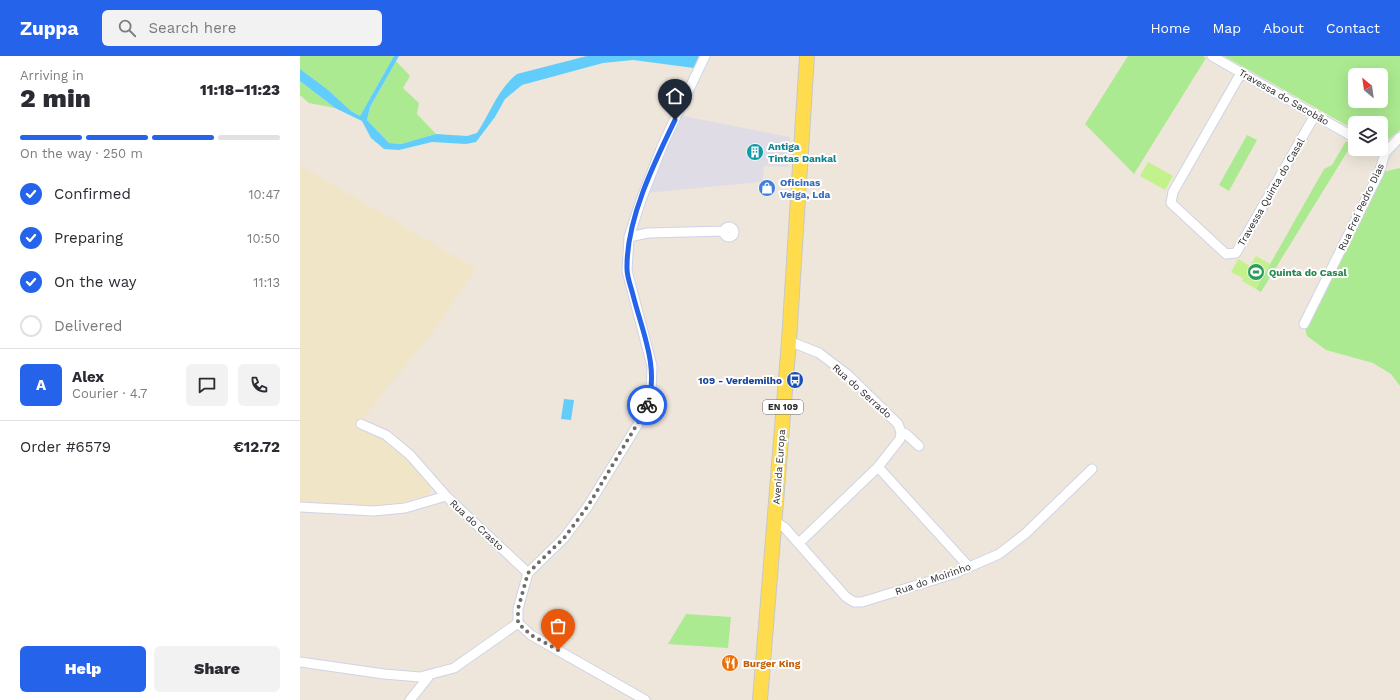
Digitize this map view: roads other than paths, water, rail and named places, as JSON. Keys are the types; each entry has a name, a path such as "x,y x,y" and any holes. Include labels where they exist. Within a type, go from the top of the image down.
{"main road":[{"name":"Avenida Europa","path":"760,700 789,341 807,56"},
{"name":"Avenida Europa","path":"804,113 812,56"}],"street":[{"path":"642,699 531,635 518,623 518,609 528,573 564,538 588,506 642,416 651,394 652,366 627,271 630,237 632,225 663,144 705,56"},
{"name":"Travessa do Sacobão","path":"1212,56 1348,134"},
{"name":"Travessa Quinta do Casal","path":"1241,73 1173,192 1171,203 1226,254 1236,253 1315,115"},
{"path":"1388,150 1400,137"},
{"name":"Rua Frei Pedro Dias","path":"1304,324 1379,173 1384,156"},
{"path":"632,225 648,233"},
{"path":"630,237 648,233 724,231"},
{"name":"Rua do Serrado","path":"789,341 819,353 848,375 898,424 901,432 906,434 919,446"},
{"path":"361,424 386,435 410,455 446,496"},
{"path":"799,543 878,467 900,439 901,432"},
{"path":"878,467 969,567"},
{"name":"Rua do Moirinho","path":"775,520 799,543 846,597 854,602 862,602 953,574 1004,550 1025,534 1092,469"},
{"name":"Rua do Crasto","path":"300,507 374,511 405,508 446,496 528,573"},
{"path":"300,662 384,674 420,677 454,668 518,623"},
{"path":"410,700 430,675"}],"water":[{"path":"394,56 399,56 370,107 367,120 389,143 401,144 436,134 467,136 477,133 499,94 517,74 587,56 699,56 694,68 633,60 603,63 522,85 505,99 495,117 476,142 466,144 432,142 399,150 384,149 371,138 362,121 335,108 300,81 300,69 327,89 351,111 360,116"},
{"path":"564,399 574,400 571,420 561,419"}],"place":[{"name":"Antiga Tintas Dankal","path":"755,152"},
{"name":"Oficinas Veiga, Lda","path":"767,188"},
{"name":"Quinta do Casal","path":"1256,272"},
{"name":"109 - Verdemilho","path":"795,380"},
{"name":"Burger King","path":"730,663"}]}
